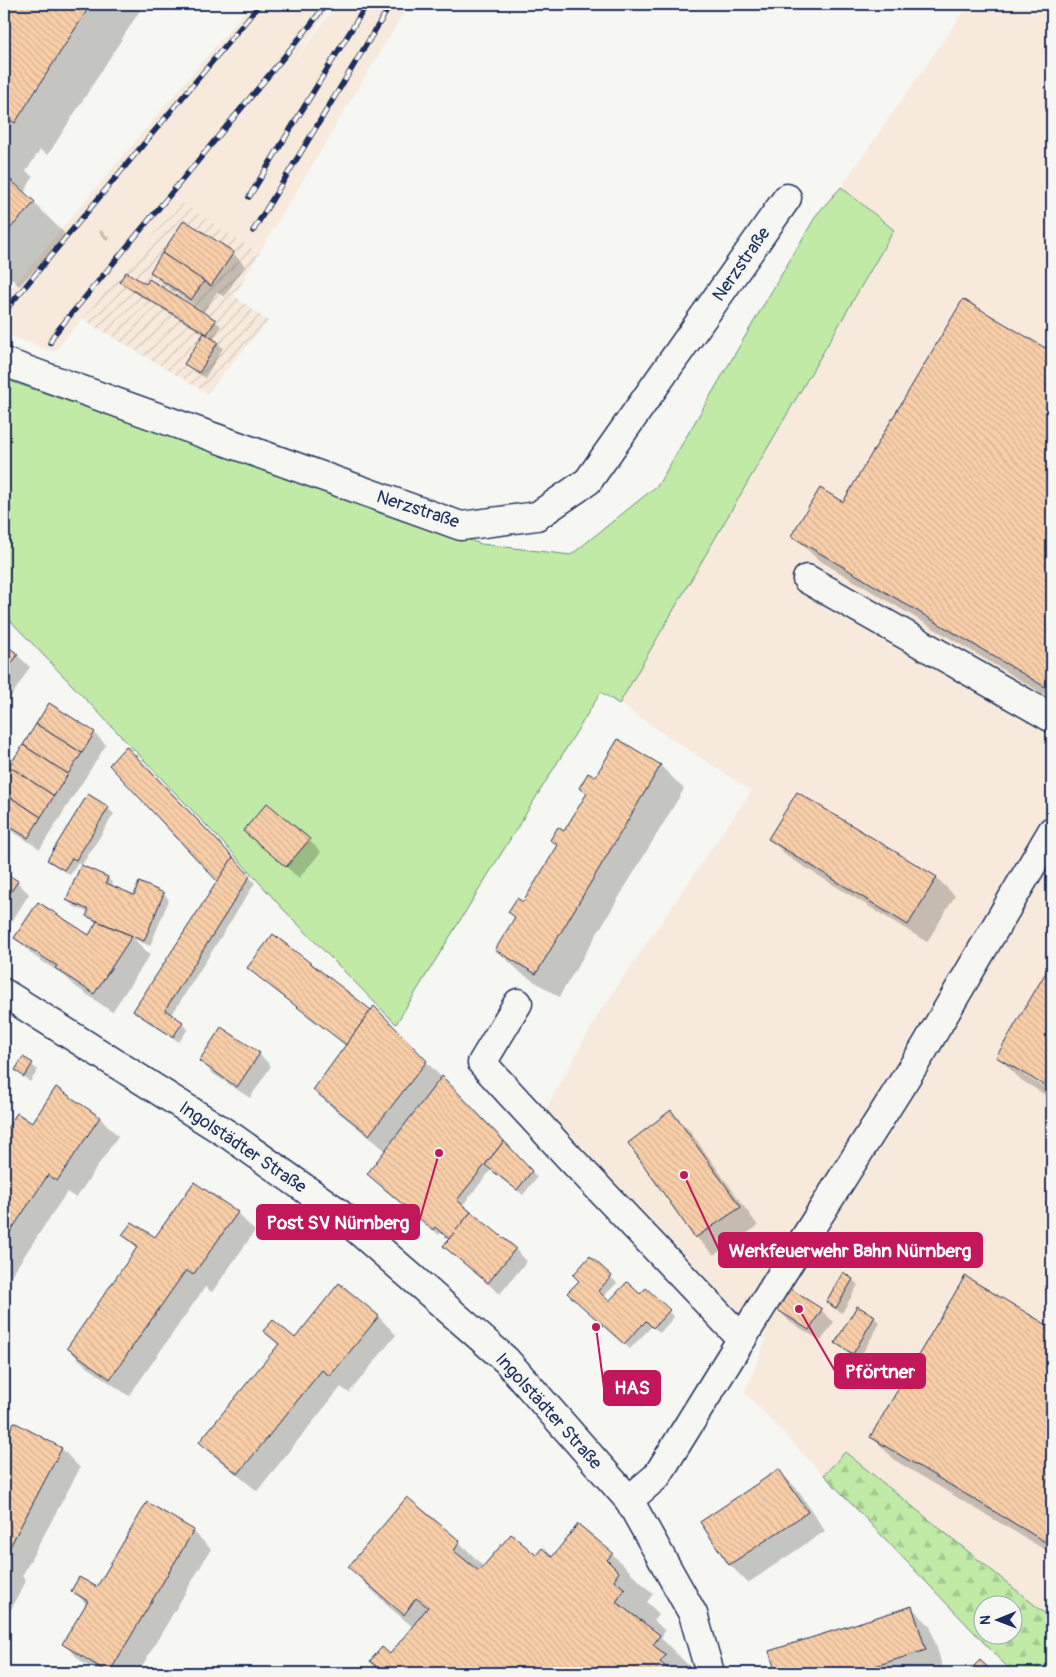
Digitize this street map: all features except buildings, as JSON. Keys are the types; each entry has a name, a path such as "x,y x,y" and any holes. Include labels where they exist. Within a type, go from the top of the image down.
{"street":[{"name":"Nerzstraße","path":"4,362 461,526 537,516 588,481 787,198"},
{"path":"807,579 1052,718"},
{"path":"629,1500 657,1476 924,1048 1052,831"},
{"name":"Ingolstädter Straße","path":"4,994 232,1137 335,1210 506,1360 629,1500 693,1614 710,1673"},
{"path":"518,1003 482,1063 566,1155 742,1338"}],"shaded area":[{"path":"251,4 332,4 293,62 337,4 409,4 259,253 181,202 54,352 4,334 4,297"},
{"path":"969,4 1052,4 1052,1673 1013,1673 985,1644 1024,1644 1024,1594 974,1594 974,1632 745,1393 766,1340 545,1111 601,1010 751,791 619,704 894,230 841,187"},
{"path":"181,202 259,253 234,296 268,321 207,393 82,319"}],"green space":[{"path":"841,187 894,230 619,704 601,692 396,1024 283,909 231,851 4,614 4,379 481,544 571,555 658,485 817,214"},
{"path":"845,1452 1021,1594 974,1594 974,1632 824,1475"},
{"path":"1024,1596 1052,1619 1052,1673 1013,1673 985,1644 1024,1644"}],"railway":[{"path":"4,312 260,4"},
{"path":"50,343 53,336 326,4"},
{"path":"249,197 367,4"},
{"path":"253,231 391,4"}],"place":[{"name":"Post SV Nürnberg","path":"439,1153"},
{"name":"Werkfeuerwehr Bahn Nürnberg","path":"684,1175"},
{"name":"Pförtner","path":"799,1309"},
{"name":"HAS","path":"596,1327"}]}
